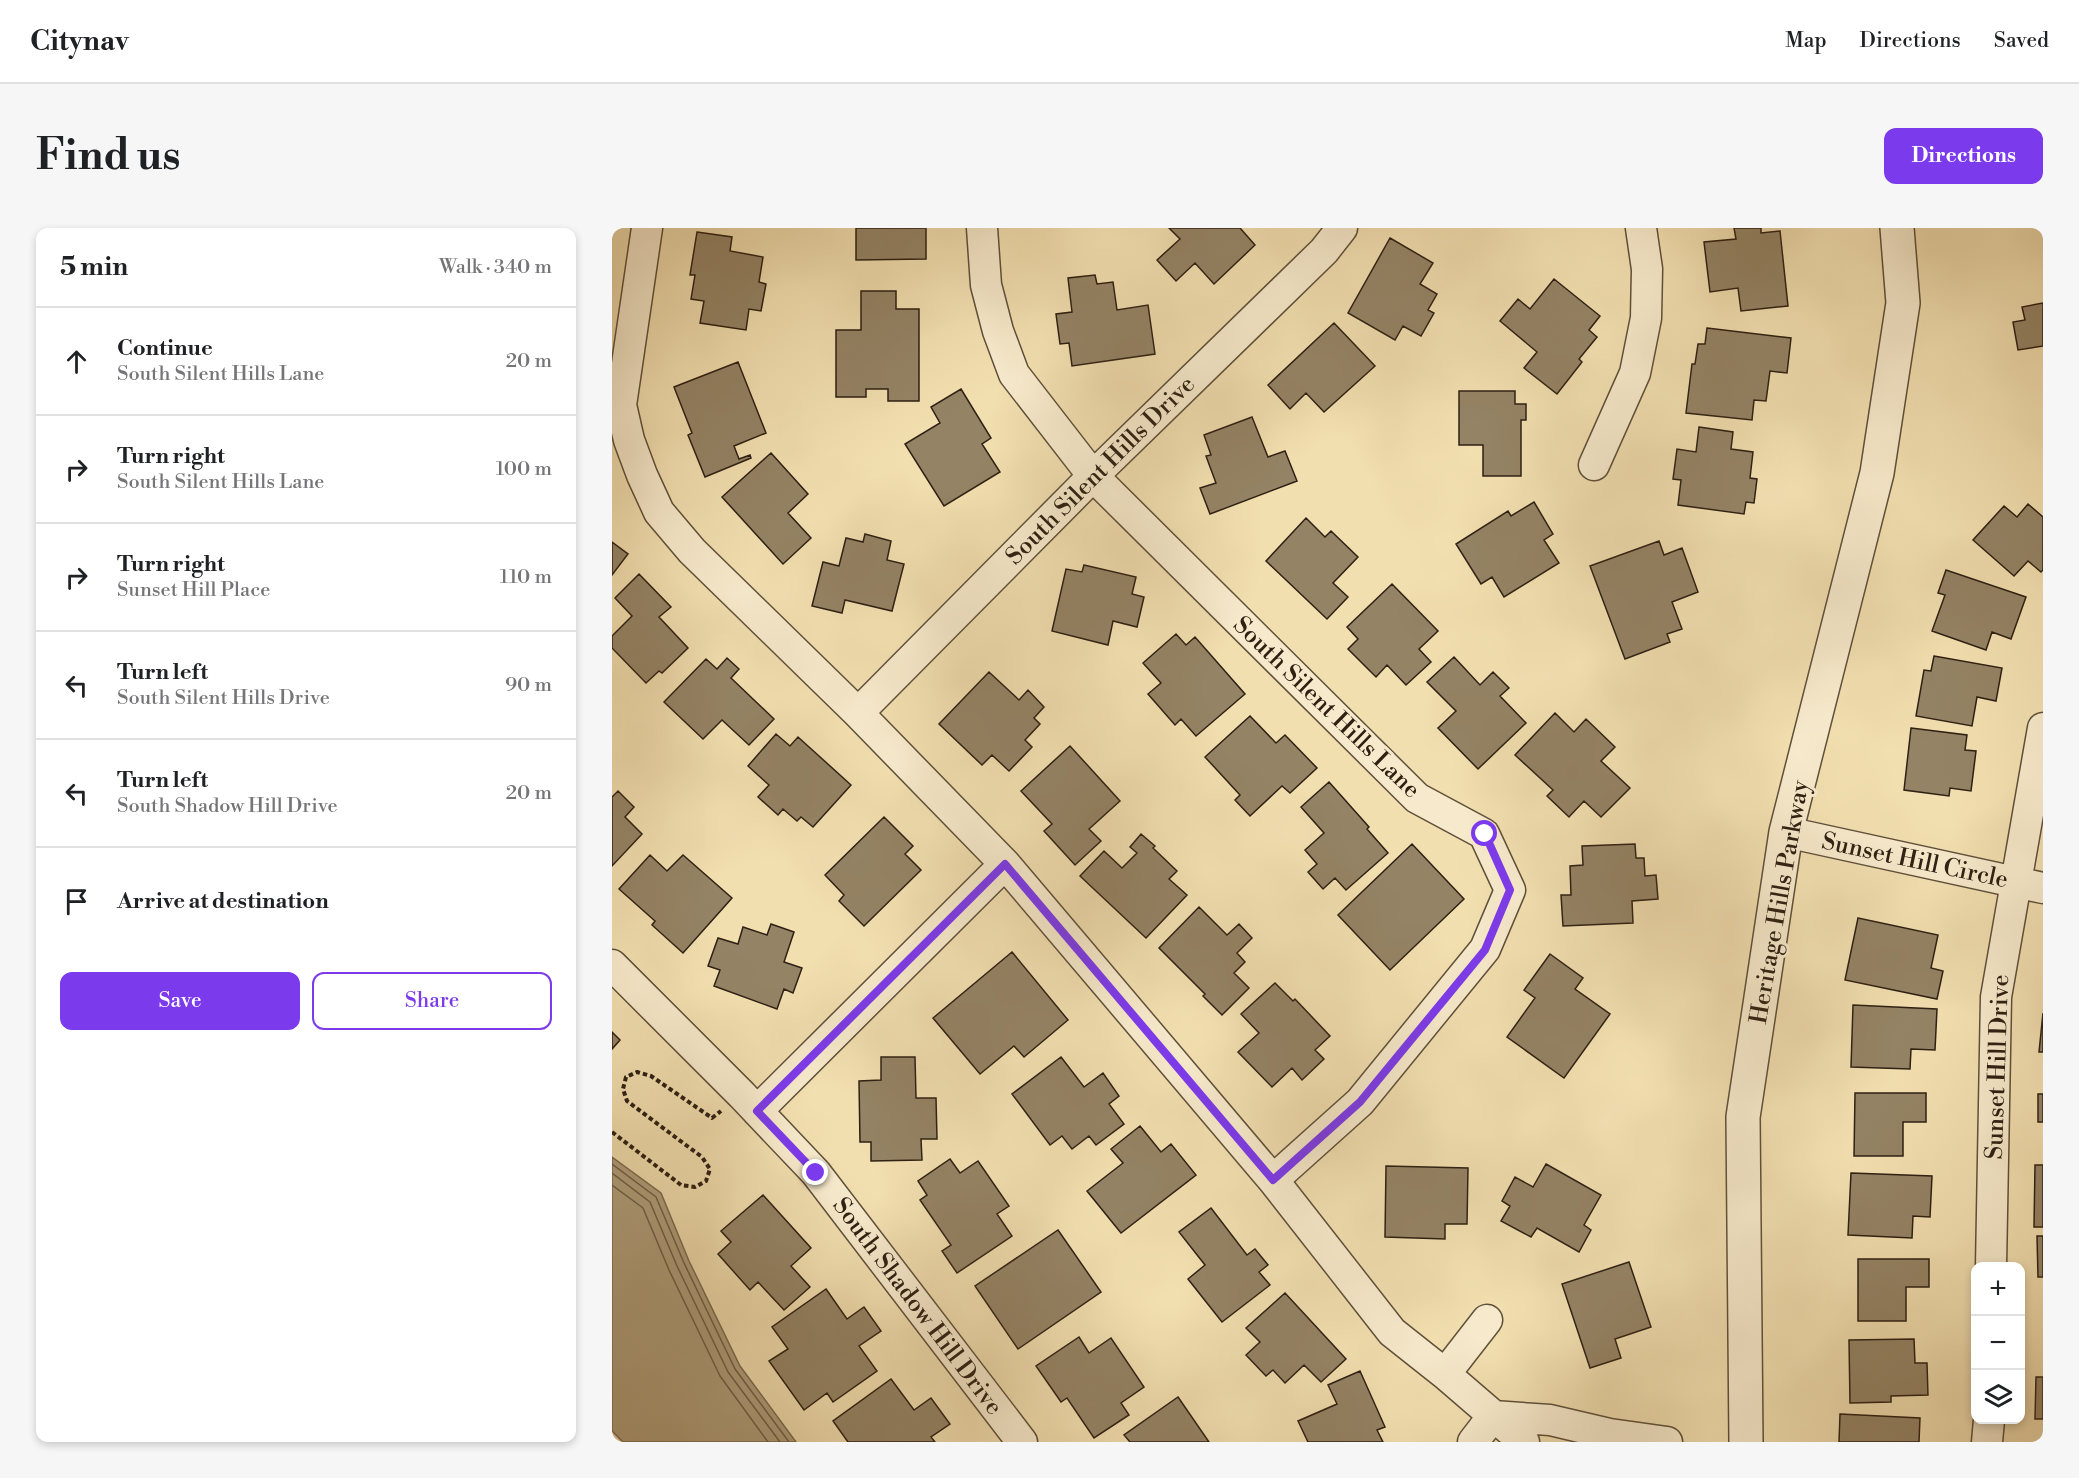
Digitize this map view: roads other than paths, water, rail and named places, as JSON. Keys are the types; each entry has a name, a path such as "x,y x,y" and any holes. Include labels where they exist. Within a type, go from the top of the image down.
{"street":[{"path":"647,228 617,405 642,475 660,512 692,551 858,713 1005,864 1273,1180 1392,1332 1524,1442"},
{"name":"South Silent Hills Lane","path":"982,228 986,285 998,331 1014,374 1093,476 1417,798 1485,834 1510,890 1485,950 1360,1102 1273,1180"},
{"name":"South Silent Hills Drive","path":"858,713 1093,476 1323,251 1342,228"},
{"path":"1594,465 1635,373 1644,329 1647,269 1641,228"},
{"name":"Heritage Hills Parkway","path":"1746,1442 1743,1117 1786,832 1877,473 1903,303 1897,228"},
{"name":"Sunset Hill Drive","path":"1991,1262 1996,997 2029,885 2043,728"},
{"name":"Sunset Hill Circle","path":"1786,832 2029,885"},
{"path":"749,1103 1005,864"},
{"name":"South Shadow Hill Drive","path":"612,966 816,1173 1022,1442"},
{"path":"1445,1374 1487,1320"},
{"path":"1473,1442 1493,1416"},
{"path":"1493,1416 1550,1420 1610,1434 1667,1442"},
{"path":"1987,1442 1989,1424"}],"water":[{"path":"612,1157 661,1193 689,1261 740,1366 796,1442 623,1442 612,1431"}]}
